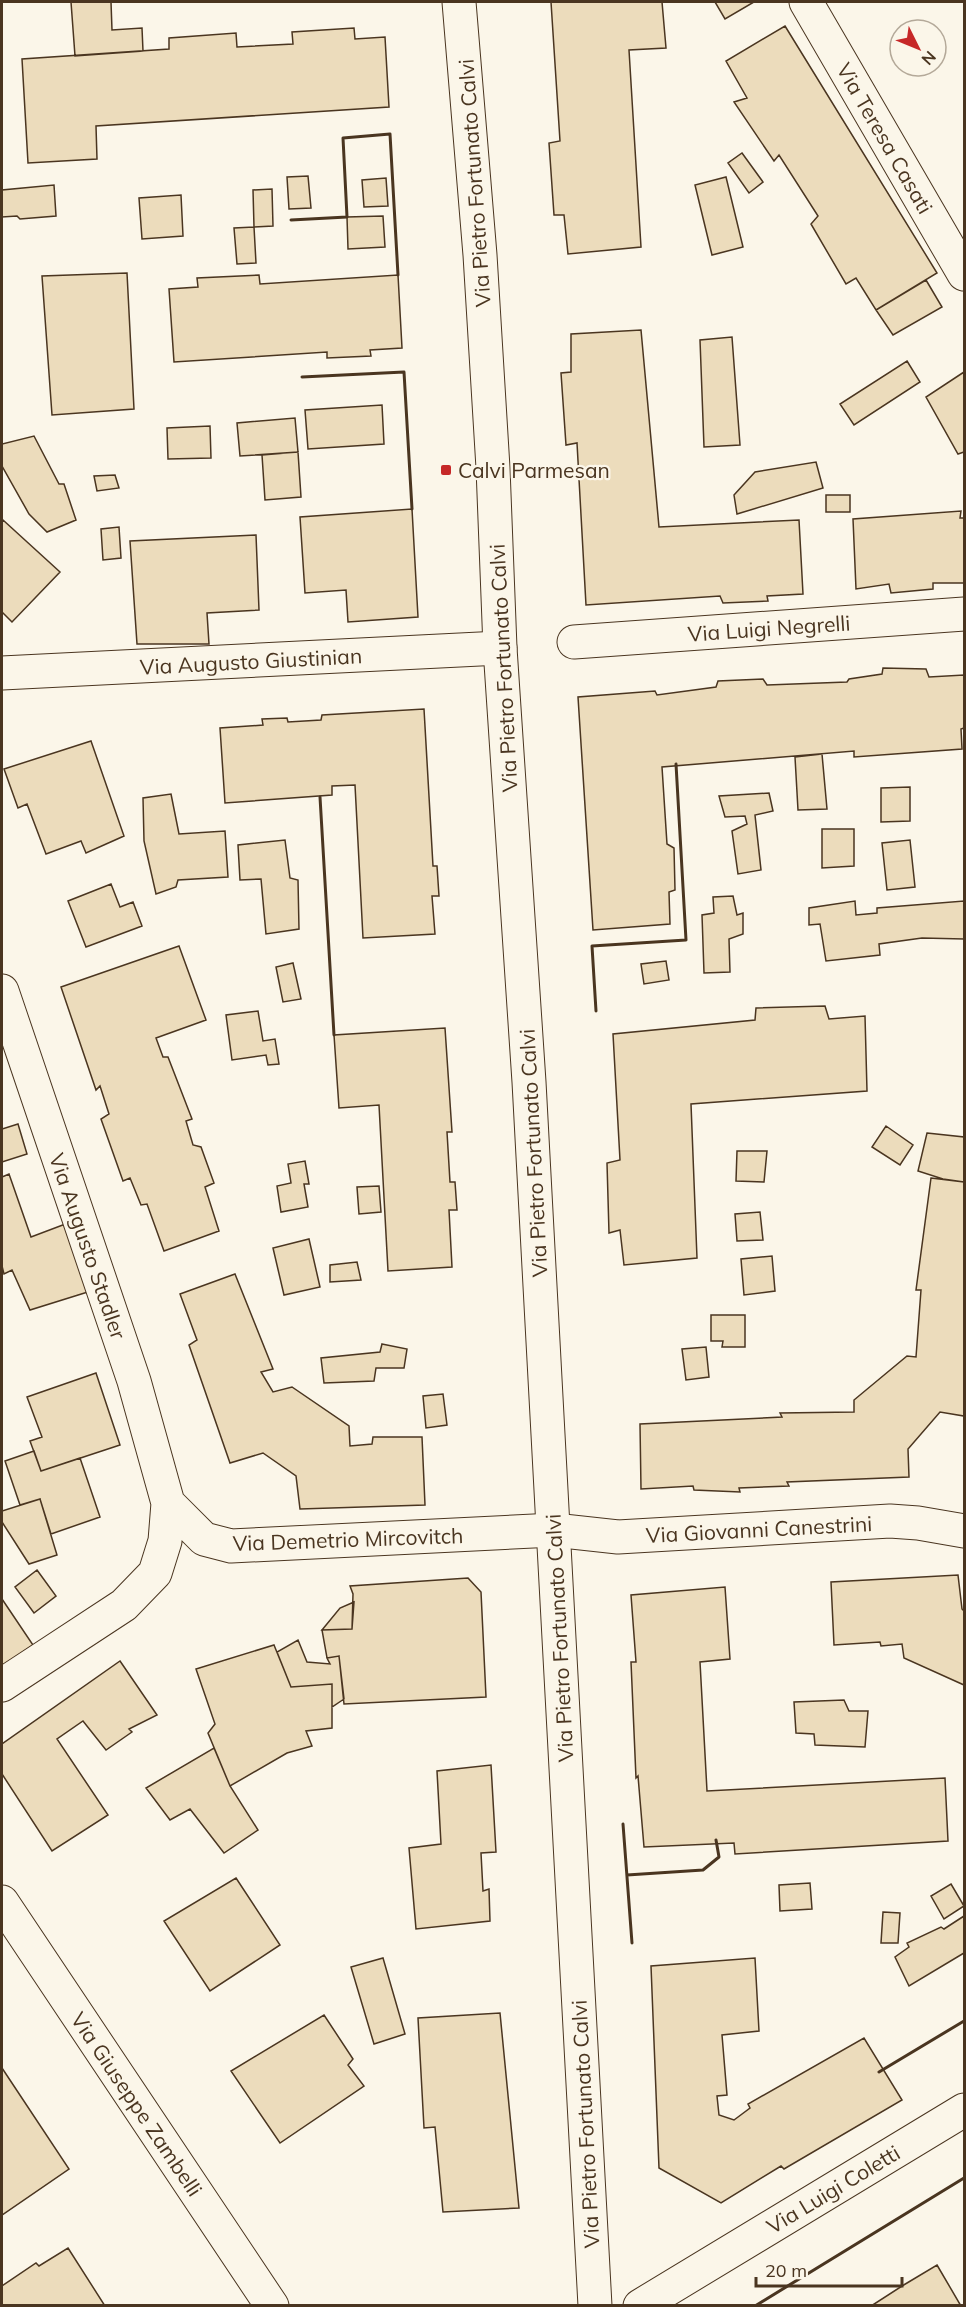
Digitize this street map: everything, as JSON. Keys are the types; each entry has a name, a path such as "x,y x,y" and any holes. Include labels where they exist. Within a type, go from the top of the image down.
{"street":[{"name":"Via Pietro Fortunato Calvi","path":"459,2 480,255 493,468 500,648 529,1082 595,2306"},
{"name":"Via Teresa Casati","path":"806,2 964,274"},
{"name":"Via Luigi Negrelli","path":"574,642 964,614"},
{"name":"Via Augusto Giustinian","path":"2,673 500,648"},
{"name":"Via Augusto Stadler","path":"2,991 134,1381 168,1503"},
{"name":"Via Demetrio Mircovitch","path":"168,1503 204,1539 231,1546 554,1530"},
{"path":"2,1685 124,1605 155,1573 165,1541 168,1503"},
{"name":"Via Giovanni Canestrini","path":"554,1530 618,1537 890,1521 964,1531"},
{"name":"Via Giuseppe Zambelli","path":"2,1902 272,2306"},
{"name":"Via Luigi Coletti","path":"640,2306 964,2110"}],"building":[{"path":"71,2 111,2 112,30 142,28 143,51 75,56"},
{"path":"551,2 662,2 666,48 629,50 641,247 568,254 564,215 554,215 549,143 560,141"},
{"path":"715,2 754,2 725,19"},
{"path":"785,26 937,273 876,310 856,278 846,284 811,224 818,216 779,155 774,161 734,102 747,98 726,61"},
{"path":"354,28 355,39 385,37 389,107 96,126 97,159 28,163 22,59 169,49 169,38 236,33 237,47 293,44 292,32"},
{"path":"742,153 763,182 749,193 728,163"},
{"path":"308,176 311,208 289,209 287,177"},
{"path":"726,177 743,247 712,255 695,185"},
{"path":"386,178 388,206 364,207 362,180"},
{"path":"54,185 56,216 20,219 17,216 2,217 2,190"},
{"path":"272,189 273,226 254,227 253,190"},
{"path":"181,195 183,236 142,239 139,198"},
{"path":"383,216 385,247 348,249 347,217"},
{"path":"254,227 256,263 237,264 234,228"},
{"path":"127,273 134,409 52,415 42,276"},
{"path":"259,275 260,284 398,275 402,348 370,350 371,356 327,358 327,352 174,362 169,289 198,287 197,278"},
{"path":"926,280 942,307 893,335 876,310"},
{"path":"641,330 659,527 799,520 803,594 767,596 768,601 723,603 720,596 586,605 577,443 566,445 561,373 571,372 571,334"},
{"path":"732,337 740,445 704,447 700,340"},
{"path":"907,361 920,382 854,425 840,404"},
{"path":"964,372 964,452 958,454 926,397"},
{"path":"382,405 384,444 308,449 305,410"},
{"path":"295,418 298,452 240,456 237,423"},
{"path":"210,426 211,458 168,459 167,428"},
{"path":"34,436 59,484 64,484 76,520 47,532 29,514 2,466 2,444"},
{"path":"298,452 301,497 265,500 262,455"},
{"path":"816,462 823,488 737,514 734,495 755,472"},
{"path":"115,475 119,488 97,491 94,476"},
{"path":"826,495 850,495 850,512 826,512"},
{"path":"412,509 418,617 348,622 346,590 305,593 300,517"},
{"path":"961,511 960,518 964,518 964,583 933,583 933,589 891,593 889,584 856,589 853,519"},
{"path":"3,520 60,572 12,622 2,612"},
{"path":"119,527 121,558 103,560 101,529"},
{"path":"256,535 259,610 207,613 209,644 137,644 130,541"},
{"path":"883,668 926,669 929,677 964,675 962,749 854,757 854,751 662,767 667,844 674,848 675,890 669,892 670,924 593,930 578,697 655,691 657,695 716,687 718,681 763,679 767,685 847,682 849,679 882,674"},
{"path":"424,709 433,866 437,866 439,896 432,896 435,934 363,938 355,785 332,786 332,795 225,803 220,728 263,725 262,719 287,718 288,722 321,720 322,715"},
{"path":"91,741 124,836 86,853 81,841 46,854 27,804 18,808 4,769"},
{"path":"822,754 827,809 798,810 795,757"},
{"path":"910,787 910,821 881,822 881,788"},
{"path":"769,793 773,811 755,815 761,870 738,874 732,831 747,824 745,816 725,817 719,796"},
{"path":"171,794 179,834 225,831 228,877 178,880 176,887 156,894 144,841 143,798"},
{"path":"822,829 854,829 854,866 822,868"},
{"path":"285,840 290,878 298,880 299,929 266,934 261,879 240,880 238,845"},
{"path":"910,840 915,887 887,890 882,843"},
{"path":"111,884 120,907 133,902 142,926 86,947 68,901"},
{"path":"733,896 737,915 743,913 743,934 729,939 730,972 704,973 702,915 714,913 713,897"},
{"path":"855,901 856,915 877,913 877,908 964,901 964,939 922,938 879,944 880,955 826,961 820,924 809,925 809,908"},
{"path":"179,946 206,1020 156,1038 163,1057 168,1057 192,1119 186,1121 193,1145 201,1147 214,1183 205,1187 219,1231 164,1251 147,1204 141,1205 130,1178 123,1181 101,1119 109,1114 100,1086 96,1090 61,987"},
{"path":"666,961 669,980 644,984 641,964"},
{"path":"293,963 301,999 283,1002 276,967"},
{"path":"825,1006 829,1019 865,1016 867,1091 691,1104 697,1258 624,1265 620,1230 609,1233 607,1163 620,1160 613,1034 755,1020 756,1008"},
{"path":"258,1011 263,1041 275,1039 279,1064 268,1065 266,1055 232,1060 226,1015"},
{"path":"445,1028 452,1132 447,1132 450,1182 455,1182 457,1210 449,1210 452,1267 388,1271 379,1105 339,1108 334,1035"},
{"path":"18,1124 27,1154 2,1162 2,1129"},
{"path":"886,1126 913,1145 900,1165 872,1147"},
{"path":"927,1133 964,1137 964,1182 943,1179 918,1171"},
{"path":"737,1151 767,1151 764,1182 736,1181"},
{"path":"305,1161 309,1184 304,1184 308,1207 281,1212 277,1186 291,1183 288,1164"},
{"path":"9,1174 31,1237 68,1223 91,1291 30,1310 12,1270 4,1274 2,1266 2,1177"},
{"path":"931,1178 964,1182 964,1416 940,1412 908,1449 909,1477 787,1482 789,1486 739,1488 740,1492 694,1490 693,1486 641,1489 640,1424 782,1417 780,1413 854,1412 854,1400 907,1356 916,1357 921,1290 916,1290"},
{"path":"379,1186 381,1212 359,1214 357,1187"},
{"path":"760,1212 763,1240 737,1241 735,1214"},
{"path":"309,1239 320,1287 284,1295 273,1248"},
{"path":"772,1256 775,1291 744,1295 741,1259"},
{"path":"357,1262 361,1280 330,1282 330,1265"},
{"path":"235,1274 273,1369 261,1372 273,1392 292,1387 349,1426 350,1446 372,1444 373,1437 422,1437 425,1505 300,1509 296,1476 263,1453 230,1463 189,1345 197,1340 180,1294"},
{"path":"711,1315 745,1315 745,1347 722,1347 723,1341 711,1341"},
{"path":"382,1344 407,1349 404,1368 376,1368 374,1381 324,1383 321,1358 380,1352"},
{"path":"706,1347 709,1377 686,1380 682,1349"},
{"path":"96,1373 120,1445 41,1471 30,1441 42,1437 27,1397"},
{"path":"443,1394 447,1425 426,1428 423,1396"},
{"path":"34,1451 41,1471 80,1458 100,1517 51,1534 40,1499 20,1505 5,1461"},
{"path":"40,1499 57,1555 29,1564 2,1522 2,1511"},
{"path":"37,1570 56,1596 34,1613 15,1587"},
{"path":"958,1575 964,1611 964,1685 904,1658 902,1644 881,1646 880,1642 834,1645 831,1582"},
{"path":"468,1578 481,1592 486,1697 344,1704 339,1656 327,1658 322,1630 352,1629 353,1594 350,1586"},
{"path":"725,1587 730,1659 700,1662 707,1791 945,1778 948,1841 735,1854 734,1843 644,1847 638,1776 636,1778 631,1662 636,1662 631,1595"},
{"path":"2,1599 33,1645 2,1666"},
{"path":"354,1602 352,1629 322,1630 340,1608"},
{"path":"298,1640 307,1662 330,1664 327,1658 339,1656 344,1699 332,1707 332,1684 291,1687 277,1652"},
{"path":"274,1645 291,1687 332,1684 332,1728 306,1731 312,1746 287,1753 230,1786 208,1733 215,1724 196,1669"},
{"path":"120,1661 157,1715 129,1729 132,1732 106,1750 83,1721 57,1739 108,1815 52,1851 2,1774 2,1744"},
{"path":"844,1700 849,1711 868,1711 865,1747 815,1745 814,1734 796,1733 794,1702"},
{"path":"214,1748 230,1786 258,1830 224,1853 190,1809 170,1820 146,1788"},
{"path":"491,1765 496,1852 481,1853 483,1891 489,1889 490,1921 416,1929 409,1848 441,1844 437,1771"},
{"path":"236,1878 280,1945 210,1991 164,1921"},
{"path":"810,1883 812,1909 780,1911 779,1885"},
{"path":"951,1884 964,1906 944,1919 931,1896"},
{"path":"883,1912 900,1913 898,1943 881,1943"},
{"path":"964,1916 964,1953 909,1986 895,1957 909,1947 907,1943 941,1927 944,1929"},
{"path":"383,1958 405,2034 374,2044 351,1967"},
{"path":"755,1958 759,2031 722,2035 727,2095 717,2096 719,2115 734,2120 750,2108 748,2104 864,2038 902,2100 784,2169 781,2166 721,2203 659,2168 651,1966"},
{"path":"500,2013 519,2208 443,2212 435,2127 424,2128 418,2018"},
{"path":"324,2015 353,2059 348,2065 364,2086 280,2143 231,2071"},
{"path":"2,2068 69,2169 2,2215"},
{"path":"68,2248 105,2306 2,2306 2,2286 36,2263 39,2266"},
{"path":"937,2265 961,2306 871,2306 902,2286"}],"wall":[{"path":"291,220 347,217 343,138 390,134 398,275"},
{"path":"302,377 404,372 412,509"},
{"path":"596,1011 592,946 686,940 676,764"},
{"path":"320,797 334,1035"},
{"path":"623,1824 632,1943"},
{"path":"627,1875 703,1870 719,1857 716,1840"},
{"path":"879,2072 964,2021"},
{"path":"755,2306 964,2178"}],"place":[{"name":"Calvi Parmesan","path":"446,470"}]}
